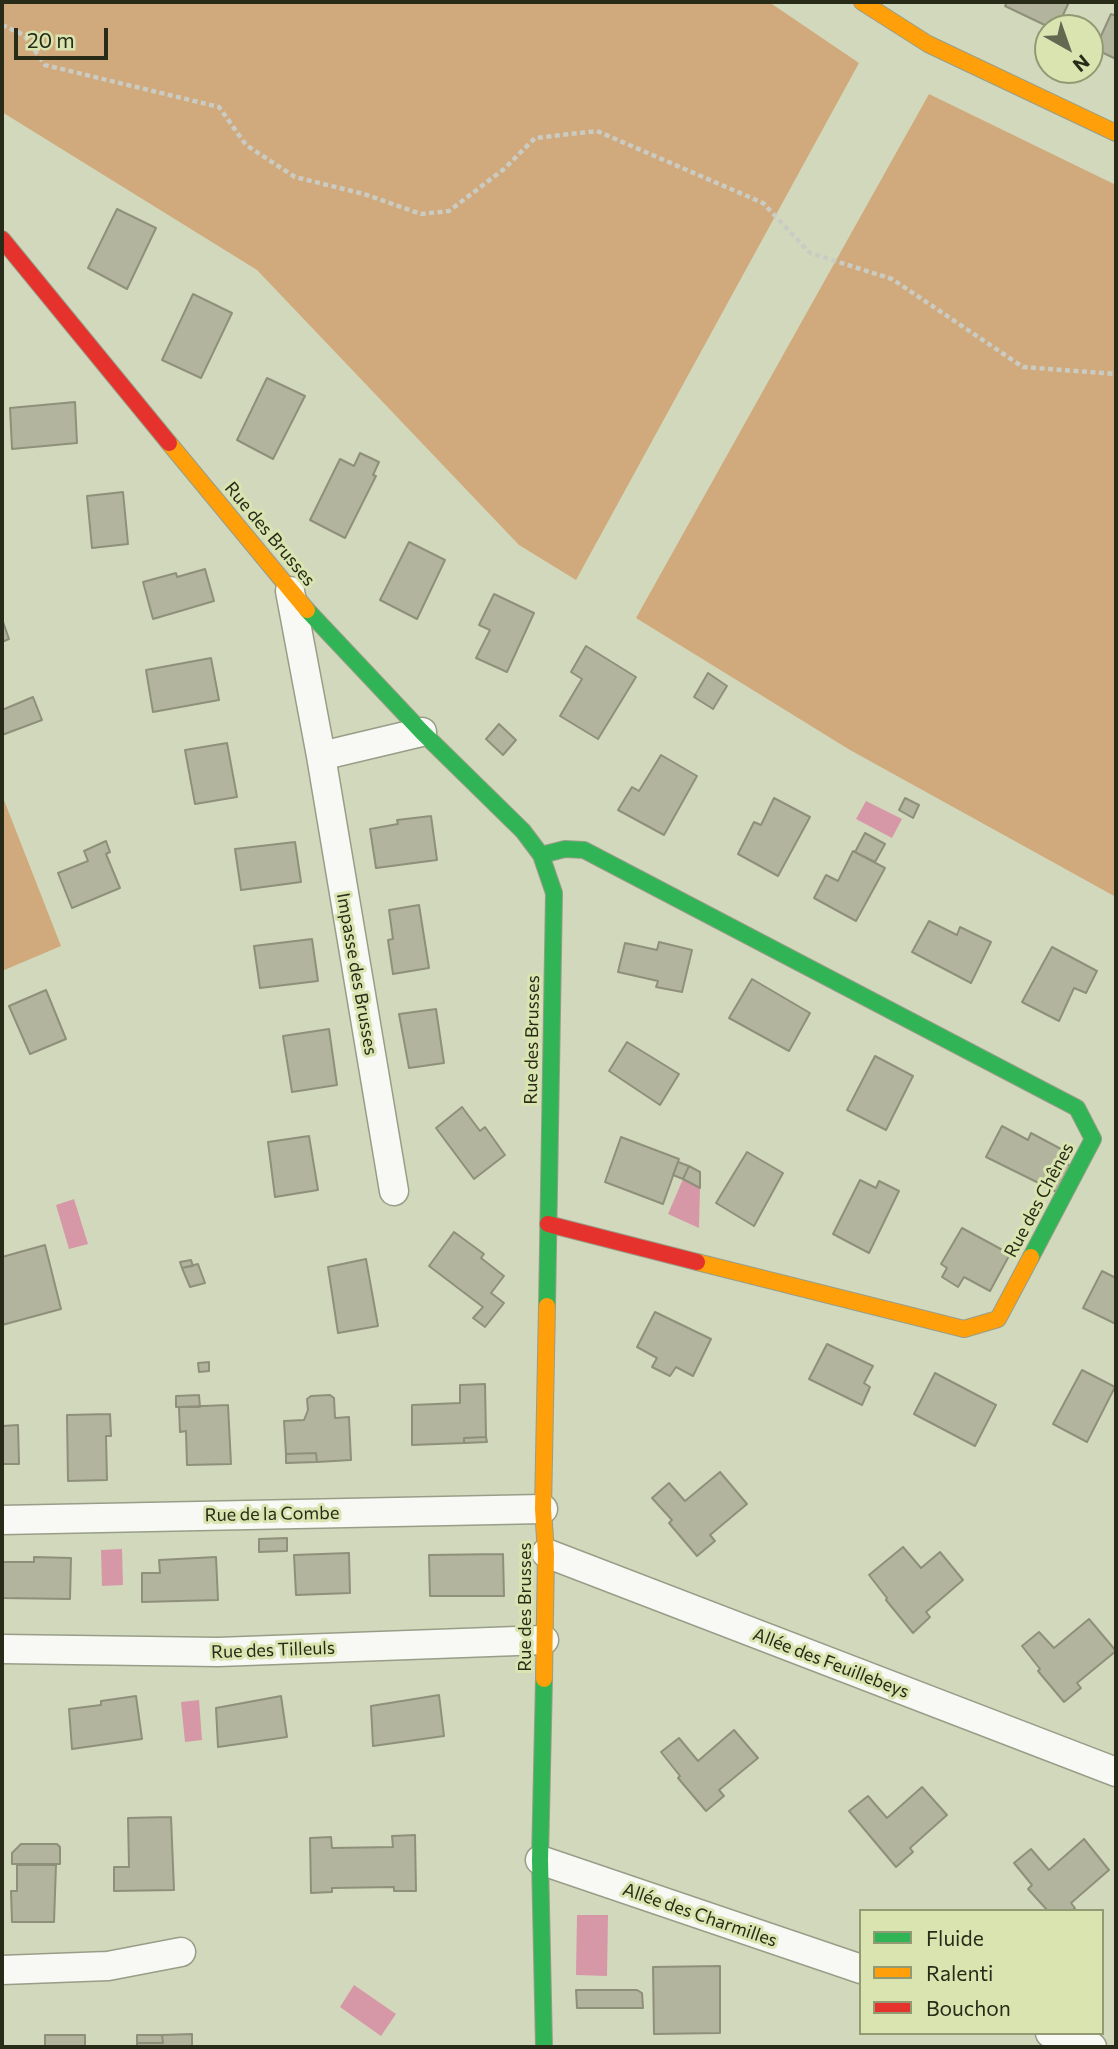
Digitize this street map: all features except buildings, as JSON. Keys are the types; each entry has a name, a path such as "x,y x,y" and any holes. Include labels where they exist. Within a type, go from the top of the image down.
{"street":[{"path":"862,2 928,44 1116,133"},
{"name":"Rue des Brusses","path":"2,239 290,591 422,732 523,831 541,855 554,894 543,1509 546,1553 540,1860 544,2047"},
{"name":"Impasse des Brusses","path":"290,591 321,756 394,1192"},
{"path":"321,756 422,732"},
{"name":"Rue des Chênes","path":"541,855 565,849 584,849 1077,1108 1093,1139 998,1318 964,1329 548,1223"},
{"name":"Rue de la Combe","path":"2,1520 543,1509"},
{"name":"Allée des Feuillebeys","path":"546,1553 1116,1772"},
{"name":"Rue des Tilleuls","path":"2,1649 218,1652 544,1640"},
{"name":"Allée des Charmilles","path":"540,1860 859,1968"},
{"path":"2,1970 108,1966 181,1952"},
{"path":"1056,2035 1092,2047"}],"path":[{"path":"2,25 24,35 45,65 219,107 246,145 295,177 364,194 421,214 449,211 504,169 536,138 597,131 763,203 810,253 892,279 1023,367 1116,373"}],"shaded area":[{"path":"2,2 769,2 859,63 576,580 519,545 257,270 2,112"},
{"path":"929,94 1116,185 1116,897 850,750 636,618"},
{"path":"2,795 61,946 2,971"},
{"path":"866,801 902,819 892,838 856,819"},
{"path":"683,1179 700,1188 699,1228 668,1214"},
{"path":"74,1199 88,1244 69,1249 56,1205"},
{"path":"122,1549 123,1585 102,1586 101,1550"},
{"path":"199,1700 202,1740 185,1742 181,1702"},
{"path":"577,1915 608,1915 607,1976 576,1975"},
{"path":"354,1985 396,2014 381,2036 340,2007"}],"traffic: fast":[{"path":"307,610 422,732 523,831 541,855 554,893 547,1306"},
{"path":"541,855 565,849 584,850 1077,1108 1093,1139 1031,1257"},
{"path":"544,1679 540,1860 544,2047"}],"traffic: slow":[{"path":"862,2 928,44 1116,133"},
{"path":"169,443 307,610"},
{"path":"697,1262 964,1329 998,1319 1031,1257"},
{"path":"544,1679 546,1553 543,1509 547,1306"}],"traffic: jam":[{"path":"2,239 169,443"},
{"path":"548,1224 697,1262"}]}
